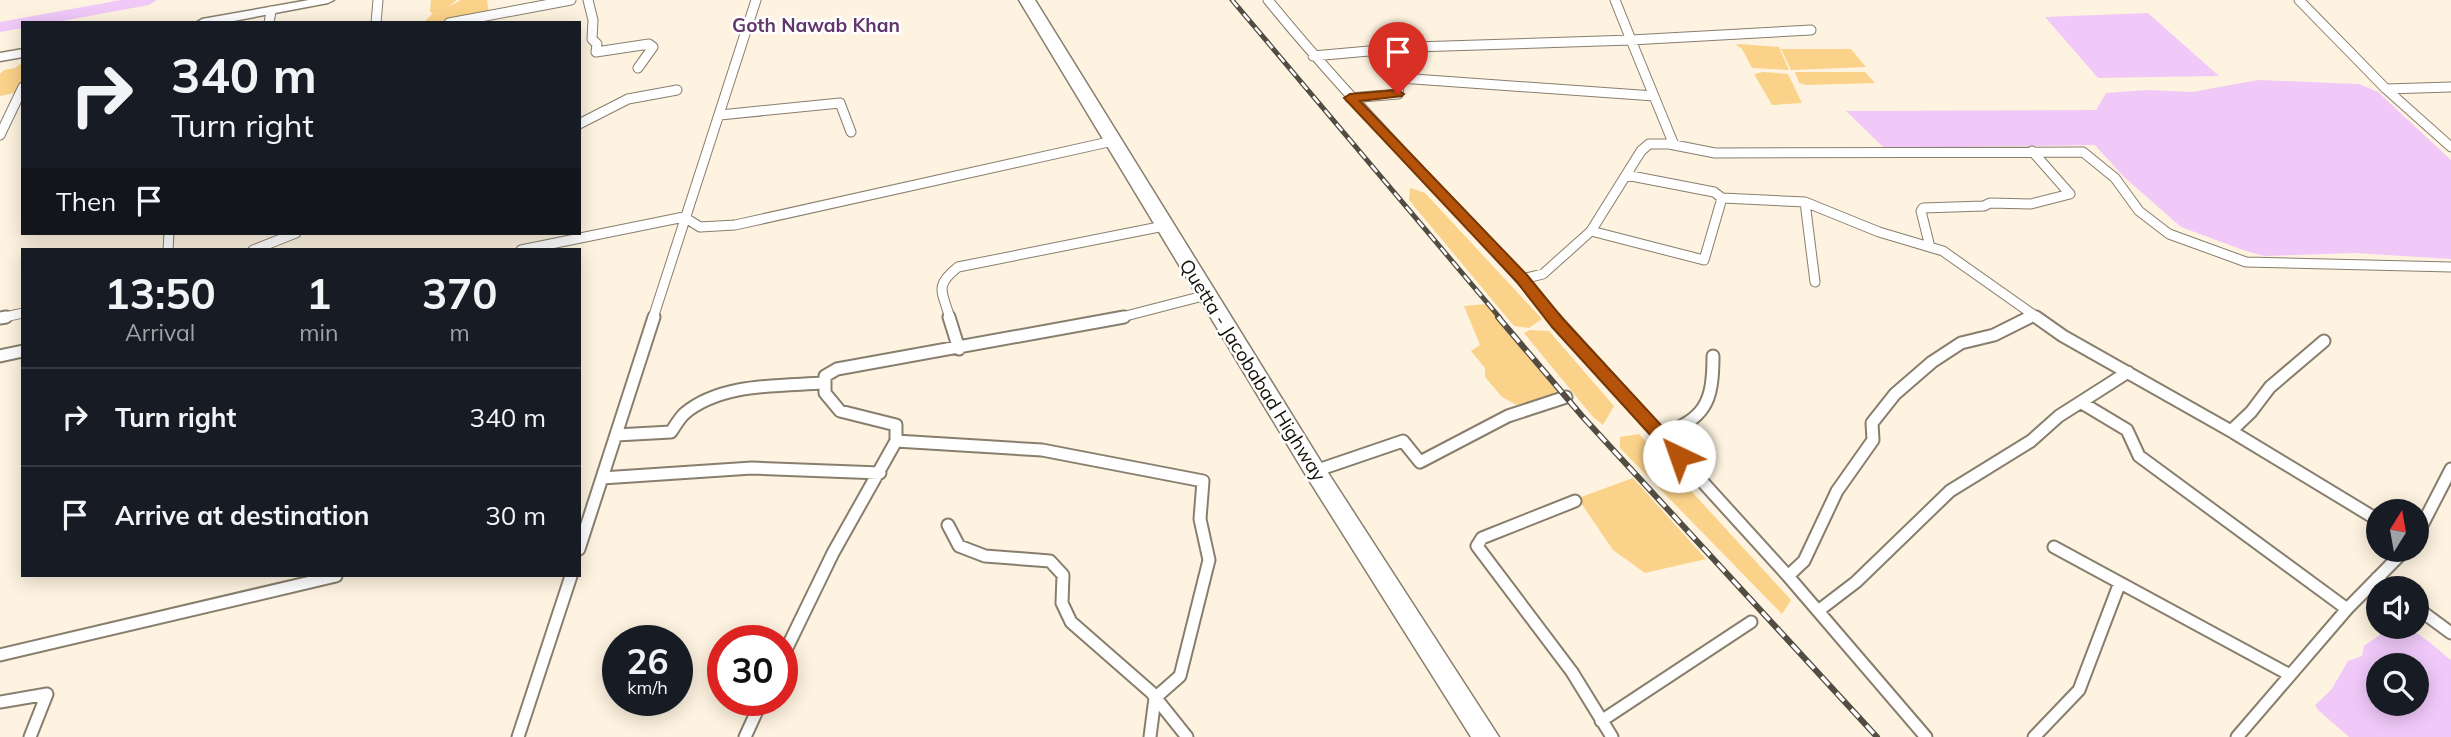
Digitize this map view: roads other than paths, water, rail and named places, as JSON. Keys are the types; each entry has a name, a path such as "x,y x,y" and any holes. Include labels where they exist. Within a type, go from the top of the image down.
{"highway":[{"name":"Quetta - Jacobabad Highway","path":"1027,0 1315,471 1486,737"}],"street":[{"path":"225,21 270,17 328,0"},
{"path":"376,21 378,0"},
{"path":"459,21 571,0"},
{"path":"588,0 593,20 592,40 597,44 596,52 649,44 653,47 638,68"},
{"path":"581,538 585,517 602,478 756,0"},
{"path":"1268,0 1350,98 1522,279 1558,323 1788,576 1926,737"},
{"path":"1615,0 1674,145"},
{"path":"2299,0 2386,89 2451,147"},
{"path":"505,12 505,21"},
{"path":"1313,56 1427,47 1811,30"},
{"path":"0,57 21,53"},
{"path":"1350,98 1398,94 1400,78 1654,96"},
{"path":"2386,89 2451,87"},
{"path":"581,123 628,99 677,90"},
{"path":"0,135 21,91"},
{"path":"720,115 840,103 851,132"},
{"path":"531,248 684,217 700,226 736,225 1113,141"},
{"path":"1522,279 1543,274 1591,231 1641,151 1649,144 1674,145 1716,153 2083,152 2115,178 2139,211 2169,234 2246,262 2451,267"},
{"path":"1930,247 1921,211 1923,208 1984,206 1990,203 2031,204 2070,194 2032,151"},
{"path":"1626,175 1714,192 1722,198 1805,202 1879,232 1943,251 2063,336 2231,430 2366,513"},
{"path":"1591,231 1704,260 1722,198"},
{"path":"1805,202 1815,282"},
{"path":"959,349 941,296 940,285 950,272 969,265 1164,226"},
{"path":"258,248 291,235"},
{"path":"798,625 833,554 896,441 896,425 841,411 825,393 825,376 837,369 1108,321 1207,296"},
{"path":"0,318 21,313"},
{"path":"1788,576 1804,561 1838,491 1873,440 1872,424 1895,394 1961,343 1994,335 2033,315"},
{"path":"2231,430 2251,412 2270,387 2324,341"},
{"path":"0,356 21,351"},
{"path":"1660,436 1691,425 1708,405 1714,384 1713,356"},
{"path":"1818,611 1856,582 1950,491 2031,441 2032,436 2053,419 2128,372"},
{"path":"616,435 671,432 684,415 716,398 748,390 823,383"},
{"path":"1315,471 1403,441 1420,462 1508,416 1566,397"},
{"path":"2082,402 2127,430 2138,456 2347,609"},
{"path":"896,441 988,445 1072,455 1203,481 1200,519 1209,560 1180,676 1156,698 1150,737"},
{"path":"602,478 752,468 880,473"},
{"path":"2429,512 2451,469"},
{"path":"1575,501 1482,538 1477,546 1572,672 1612,737"},
{"path":"948,524 959,546 985,556 1050,561 1063,575 1062,605 1077,629 1156,698 1176,719 1187,737"},
{"path":"2054,547 2119,585 2290,675"},
{"path":"2379,576 2393,562"},
{"path":"0,655 332,577"},
{"path":"518,737 571,577"},
{"path":"2034,737 2079,690 2119,585"},
{"path":"2237,737 2366,589"},
{"path":"2429,615 2448,626"},
{"path":"1601,721 1751,622"},
{"path":"0,702 47,694 30,737"},
{"path":"745,737 755,716"}],"waterway":[{"path":"33,21 149,0"},
{"path":"0,27 21,23"}],"railway":[{"path":"1232,0 1500,318"},
{"path":"1498,317 1582,416 1877,737"}],"district":[{"name":"Goth Nawab Khan","path":"816,25"}]}
